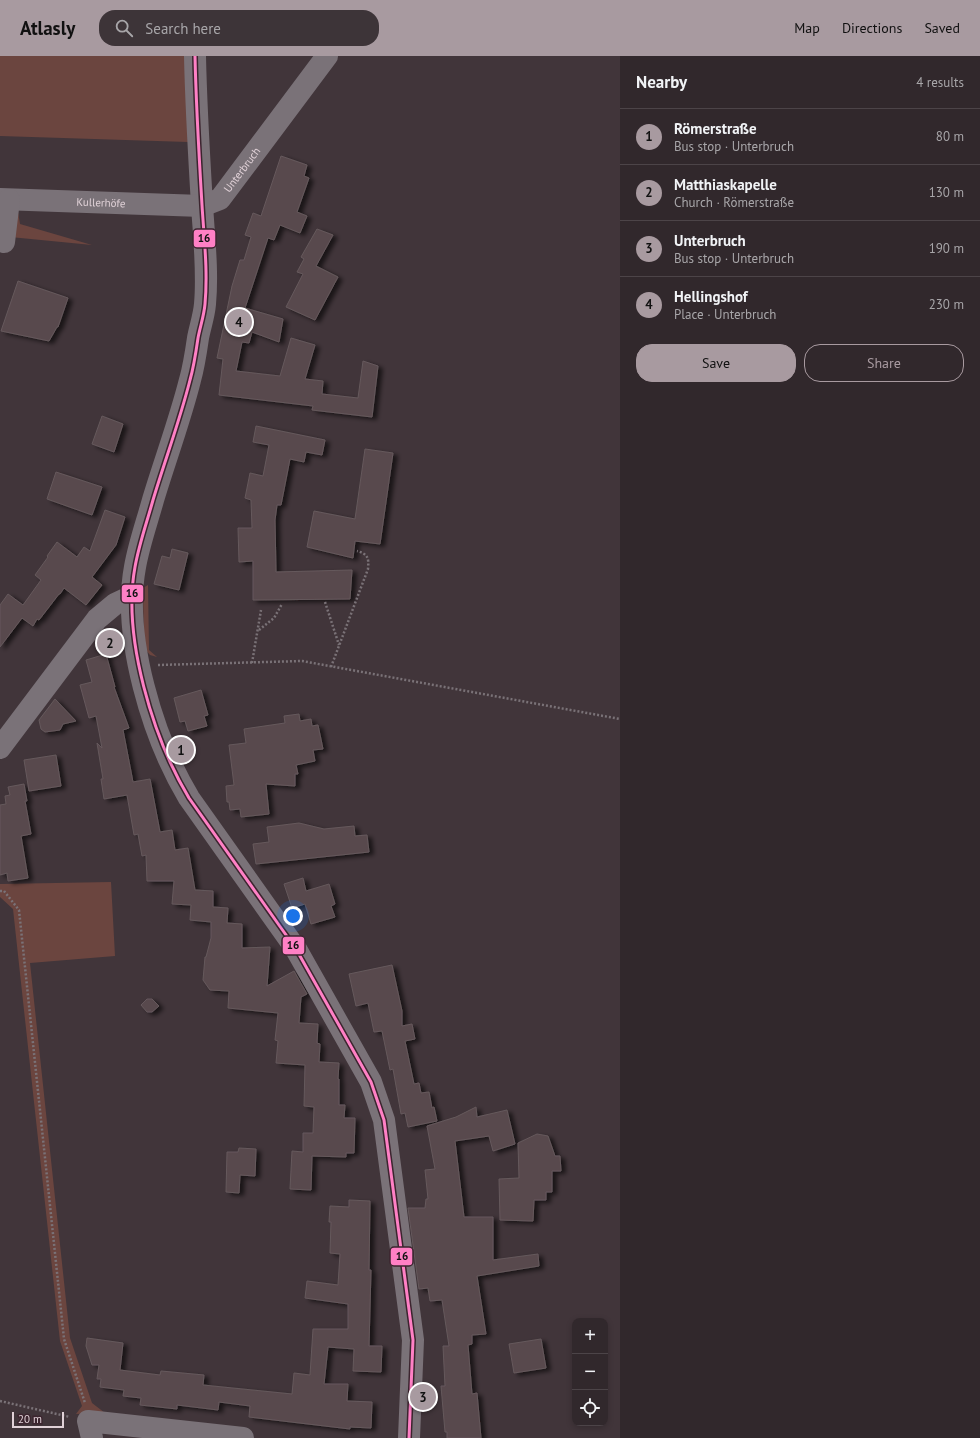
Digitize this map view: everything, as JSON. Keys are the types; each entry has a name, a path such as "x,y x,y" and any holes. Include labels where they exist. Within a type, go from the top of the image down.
{"street":[{"path":"195,56 195,94 206,257 205,304 190,379 153,471 142,538 135,568 132,596 134,631 145,690 159,736 180,781 189,798 296,949 371,1082 384,1120 413,1340 409,1438"},
{"name":"Unterbruch","path":"202,206 220,199 327,56"},
{"path":"4,242 5,199"},
{"name":"Kullerhöfe","path":"5,199 202,206"},
{"path":"0,748 97,619 115,604 132,596"},
{"path":"90,1430 243,1438"}],"path":[{"path":"331,667 368,569 369,562 367,556 364,553 357,551"},
{"path":"325,602 339,645"},
{"path":"258,630 274,618 282,604"},
{"path":"252,663 261,610"},
{"path":"140,665 302,661 620,719"},
{"path":"0,892 4,892 19,910 64,1339 86,1404 90,1430 0,1401"}],"shaded area":[{"path":"0,56 185,56 188,142 0,136"},
{"path":"17,206 20,224 92,245 0,236"},
{"path":"148,585 149,650 157,657 150,655 144,648 143,588"},
{"path":"111,882 115,956 30,963 70,1338 92,1403 105,1413 76,1414 82,1406 60,1341 13,909 0,897 0,884"}],"building":[{"path":"281,156 307,165 304,176 309,178 297,212 307,216 300,233 280,225 274,240 268,238 245,308 283,319 279,342 252,332 249,343 242,342 236,371 280,376 291,338 315,345 305,379 323,381 322,394 358,398 363,361 378,366 372,417 312,410 313,406 219,395 223,359 217,358 232,286 240,260 244,260 251,237 245,235 253,213 261,216"},
{"path":"317,229 333,235 316,266 338,277 315,320 286,307 303,274 297,272 304,259 301,257"},
{"path":"18,281 68,298 58,327 49,341 1,331"},
{"path":"102,416 123,424 114,452 92,444"},
{"path":"256,426 325,440 322,455 306,452 304,462 290,459 281,505 277,505 275,520 276,572 352,570 350,599 253,600 253,561 239,562 238,528 252,528 251,500 245,498 250,473 263,476 269,445 253,442"},
{"path":"365,449 393,453 380,544 355,541 353,558 307,547 314,511 355,519"},
{"path":"56,472 102,487 92,515 47,499"},
{"path":"105,510 125,517 116,545 92,577 102,585 86,605 64,588 39,620 37,619 33,626 22,618 0,647 0,605 8,594 23,605 41,580 35,575 57,542 77,557 84,547 90,551"},
{"path":"172,549 188,553 179,590 154,584 162,556 170,558"},
{"path":"106,654 114,687 129,728 123,730 133,782 150,779 160,832 172,830 175,850 188,848 195,890 213,891 213,907 228,908 227,923 242,924 242,948 270,947 267,986 294,971 307,994 301,997 299,1023 318,1024 317,1043 320,1044 319,1062 339,1063 339,1105 345,1105 344,1118 355,1118 354,1153 346,1153 346,1157 312,1156 311,1190 290,1189 292,1151 303,1152 303,1133 313,1133 314,1107 304,1106 305,1065 276,1063 278,1041 275,1040 278,1013 228,1008 229,991 210,990 203,980 205,957 211,938 211,922 190,920 191,905 172,904 174,881 147,881 146,855 142,856 138,834 134,835 127,795 104,799 101,779 103,779 97,743 102,748 96,716 89,718 80,685 92,682 86,660"},
{"path":"201,690 208,715 204,716 207,726 188,731 185,721 180,722 174,698"},
{"path":"55,699 76,721 63,724 60,730 45,732 41,729 39,720"},
{"path":"299,714 300,721 311,719 312,726 318,725 323,749 313,750 315,761 296,765 298,774 295,774 295,786 266,784 269,814 241,817 240,809 230,810 229,802 227,802 226,786 234,785 229,745 246,743 244,729 285,723 284,716"},
{"path":"56,755 61,786 29,791 24,760"},
{"path":"24,784 27,801 25,801 31,834 21,836 28,878 8,881 7,873 0,875 0,805 6,804 5,796 10,795 8,787"},
{"path":"299,823 324,829 354,826 355,836 367,835 369,852 256,864 253,844 269,842 267,827"},
{"path":"303,878 306,891 329,884 335,904 331,906 335,917 311,924 305,904 292,908 284,884"},
{"path":"392,965 402,1011 402,1026 412,1024 415,1039 405,1041 414,1084 419,1083 421,1093 429,1092 432,1108 434,1107 437,1121 408,1127 405,1113 401,1114 393,1069 390,1070 382,1031 374,1032 368,1003 356,1006 349,974"},
{"path":"147,999 152,999 159,1006 152,1012 147,1012 141,1005"},
{"path":"476,1107 477,1117 507,1110 515,1144 493,1151 489,1136 455,1141 464,1217 493,1217 493,1260 538,1254 539,1266 477,1276 486,1334 472,1335 472,1344 468,1345 472,1394 477,1393 481,1438 447,1438 447,1432 445,1432 441,1386 445,1386 443,1346 449,1346 442,1300 430,1301 428,1288 419,1289 408,1208 425,1208 426,1199 428,1199 425,1170 435,1169 427,1126 456,1117"},
{"path":"537,1134 548,1136 555,1156 560,1156 561,1171 552,1171 552,1192 546,1192 546,1200 534,1200 533,1221 500,1220 499,1179 519,1178 518,1143"},
{"path":"239,1148 256,1149 255,1176 240,1175 239,1193 226,1192 227,1152 238,1152"},
{"path":"349,1200 370,1201 369,1270 371,1270 369,1346 382,1346 381,1372 353,1371 354,1349 328,1347 324,1384 348,1384 347,1401 372,1402 371,1428 350,1427 350,1429 249,1417 250,1406 219,1402 218,1410 177,1405 177,1409 140,1405 141,1398 123,1396 124,1390 100,1387 101,1379 97,1379 99,1365 92,1365 86,1346 87,1338 123,1343 120,1370 160,1375 161,1371 204,1375 203,1385 292,1394 294,1373 310,1375 313,1329 348,1329 348,1304 305,1298 307,1281 338,1285 340,1254 330,1253 330,1206 349,1207"},
{"path":"541,1339 546,1368 514,1373 509,1344"}],"transit line":[{"name":"16","path":"195,56 206,267 205,304 194,364 186,395 153,500 135,567 132,595 133,624 137,655 153,717 176,774 189,798 296,949 371,1082 384,1120 413,1340 409,1438"}],"place":[{"name":"Hellingshof","path":"239,322"},
{"name":"Matthiaskapelle","path":"110,643"},
{"name":"Römerstraße","path":"181,750"},
{"name":"Unterbruch","path":"423,1397"}]}
